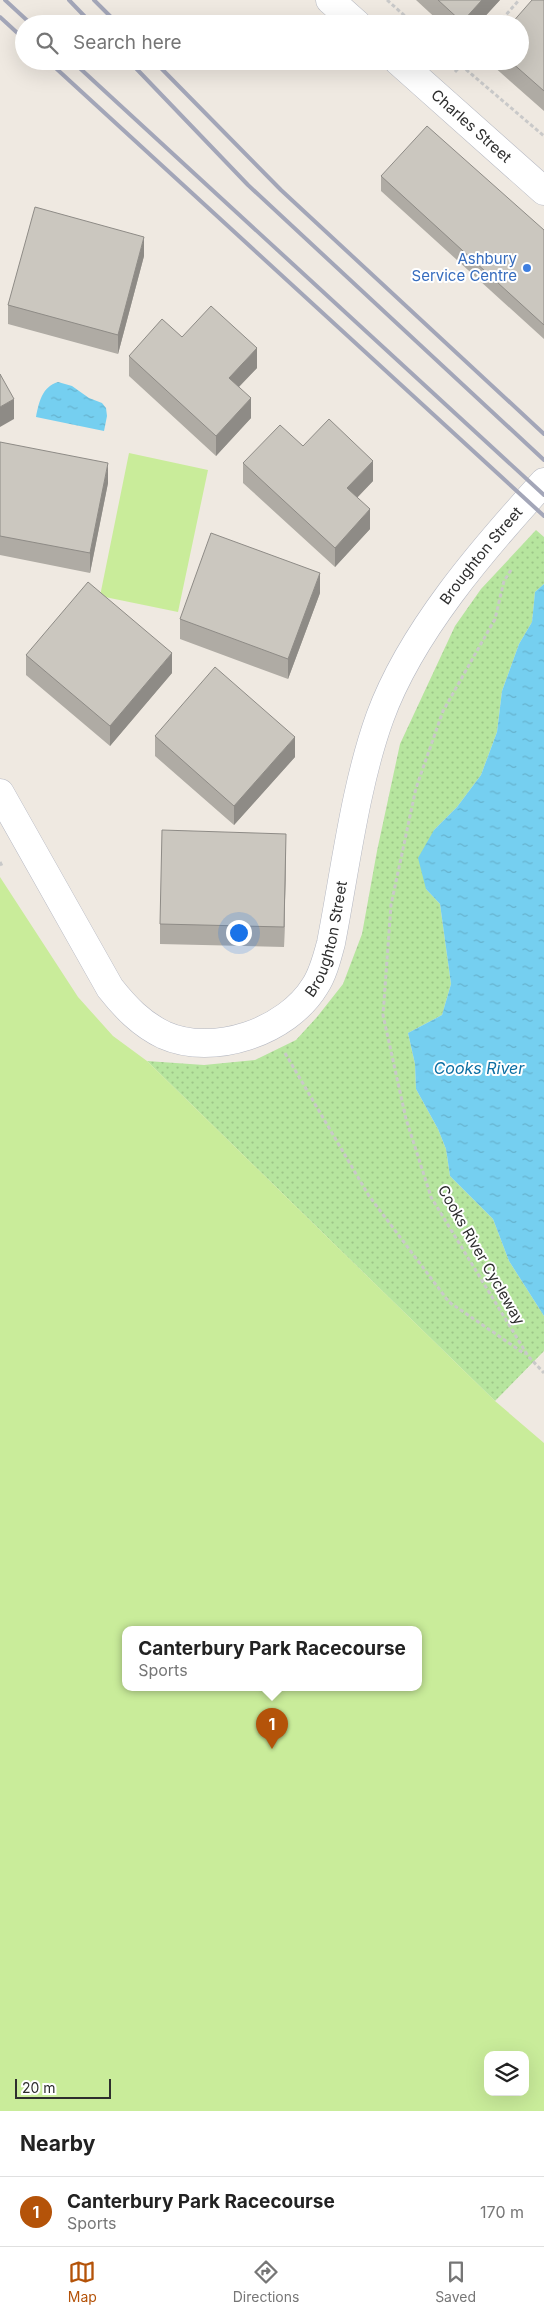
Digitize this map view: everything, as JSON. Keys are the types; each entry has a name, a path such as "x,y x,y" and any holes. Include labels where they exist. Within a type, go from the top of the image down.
{"street":[{"path":"330,0 346,15"},
{"name":"Charles Street","path":"408,70 544,191"},
{"name":"Broughton Street","path":"0,793 110,988 126,1008 138,1019 165,1035 188,1041 215,1042 242,1038 267,1029 287,1016 303,1001 316,986 324,966 331,944 366,766 380,718 394,684 433,619 501,529 544,482"}],"path":[{"path":"387,0 404,15"},
{"path":"506,15 519,0"},
{"path":"467,70 544,136"},
{"name":"Cooks River Cycleway","path":"513,566 504,581 496,620 443,711 416,788 391,904 383,1015 406,1119 431,1196 528,1356 544,1373"},
{"path":"267,1029 284,1052 369,1196 449,1302 528,1356"}],"green space":[{"path":"129,453 208,470 178,612 100,596"},
{"path":"536,530 544,537 544,584 535,592 532,622 519,644 502,691 497,732 481,775 457,807 434,830 426,889 440,904 451,984 442,1015 408,1033 415,1064 416,1089 438,1129 446,1149 450,1176 493,1219 509,1261 544,1316 544,1351 495,1401 147,1061 204,1065 255,1060 296,1040 343,984 362,934 377,851 400,744 455,626 481,589"},
{"path":"0,877 78,997 113,1036 147,1061 495,1401 544,1443 544,2111 0,2111"}],"water":[{"path":"58,382 72,386 89,398 102,403 106,408 107,416 104,431 36,417 45,391 48,387"},
{"name":"Cooks River","path":"544,584 544,1316 509,1261 493,1219 450,1176 446,1149 438,1129 416,1089 415,1064 408,1033 442,1015 451,984 440,904 426,889 418,858 434,830 457,807 481,775 497,732 502,691 519,644 532,622 535,592"}],"building":[{"path":"438,0 482,0 468,15 454,15"},
{"path":"532,0 544,0 544,91 520,70 529,70 529,15 519,15"},
{"path":"427,126 544,230 544,325 381,176"},
{"path":"35,207 144,237 118,335 8,305"},
{"path":"211,306 257,348 229,378 251,398 216,436 129,356 162,319 182,337"},
{"path":"0,374 14,399 0,407"},
{"path":"329,419 373,461 347,488 370,509 335,548 243,463 280,425 303,446"},
{"path":"0,442 108,463 90,553 0,536"},
{"path":"211,533 320,573 288,659 180,619"},
{"path":"88,582 172,653 110,726 26,655"},
{"path":"215,667 295,737 234,806 155,736"},
{"path":"162,830 286,834 284,927 160,924"}],"railway":[{"path":"5,0 21,15"},
{"path":"69,0 83,15"},
{"path":"94,0 109,15"},
{"path":"0,17 15,31"},
{"path":"58,70 544,516"},
{"path":"82,70 544,495"},
{"path":"138,70 248,185 544,460"},
{"path":"163,70 281,190 544,434"}],"place":[{"name":"Ashbury Service Centre","path":"527,268"},
{"name":"Canterbury Park Racecourse","path":"272,1749"}]}
